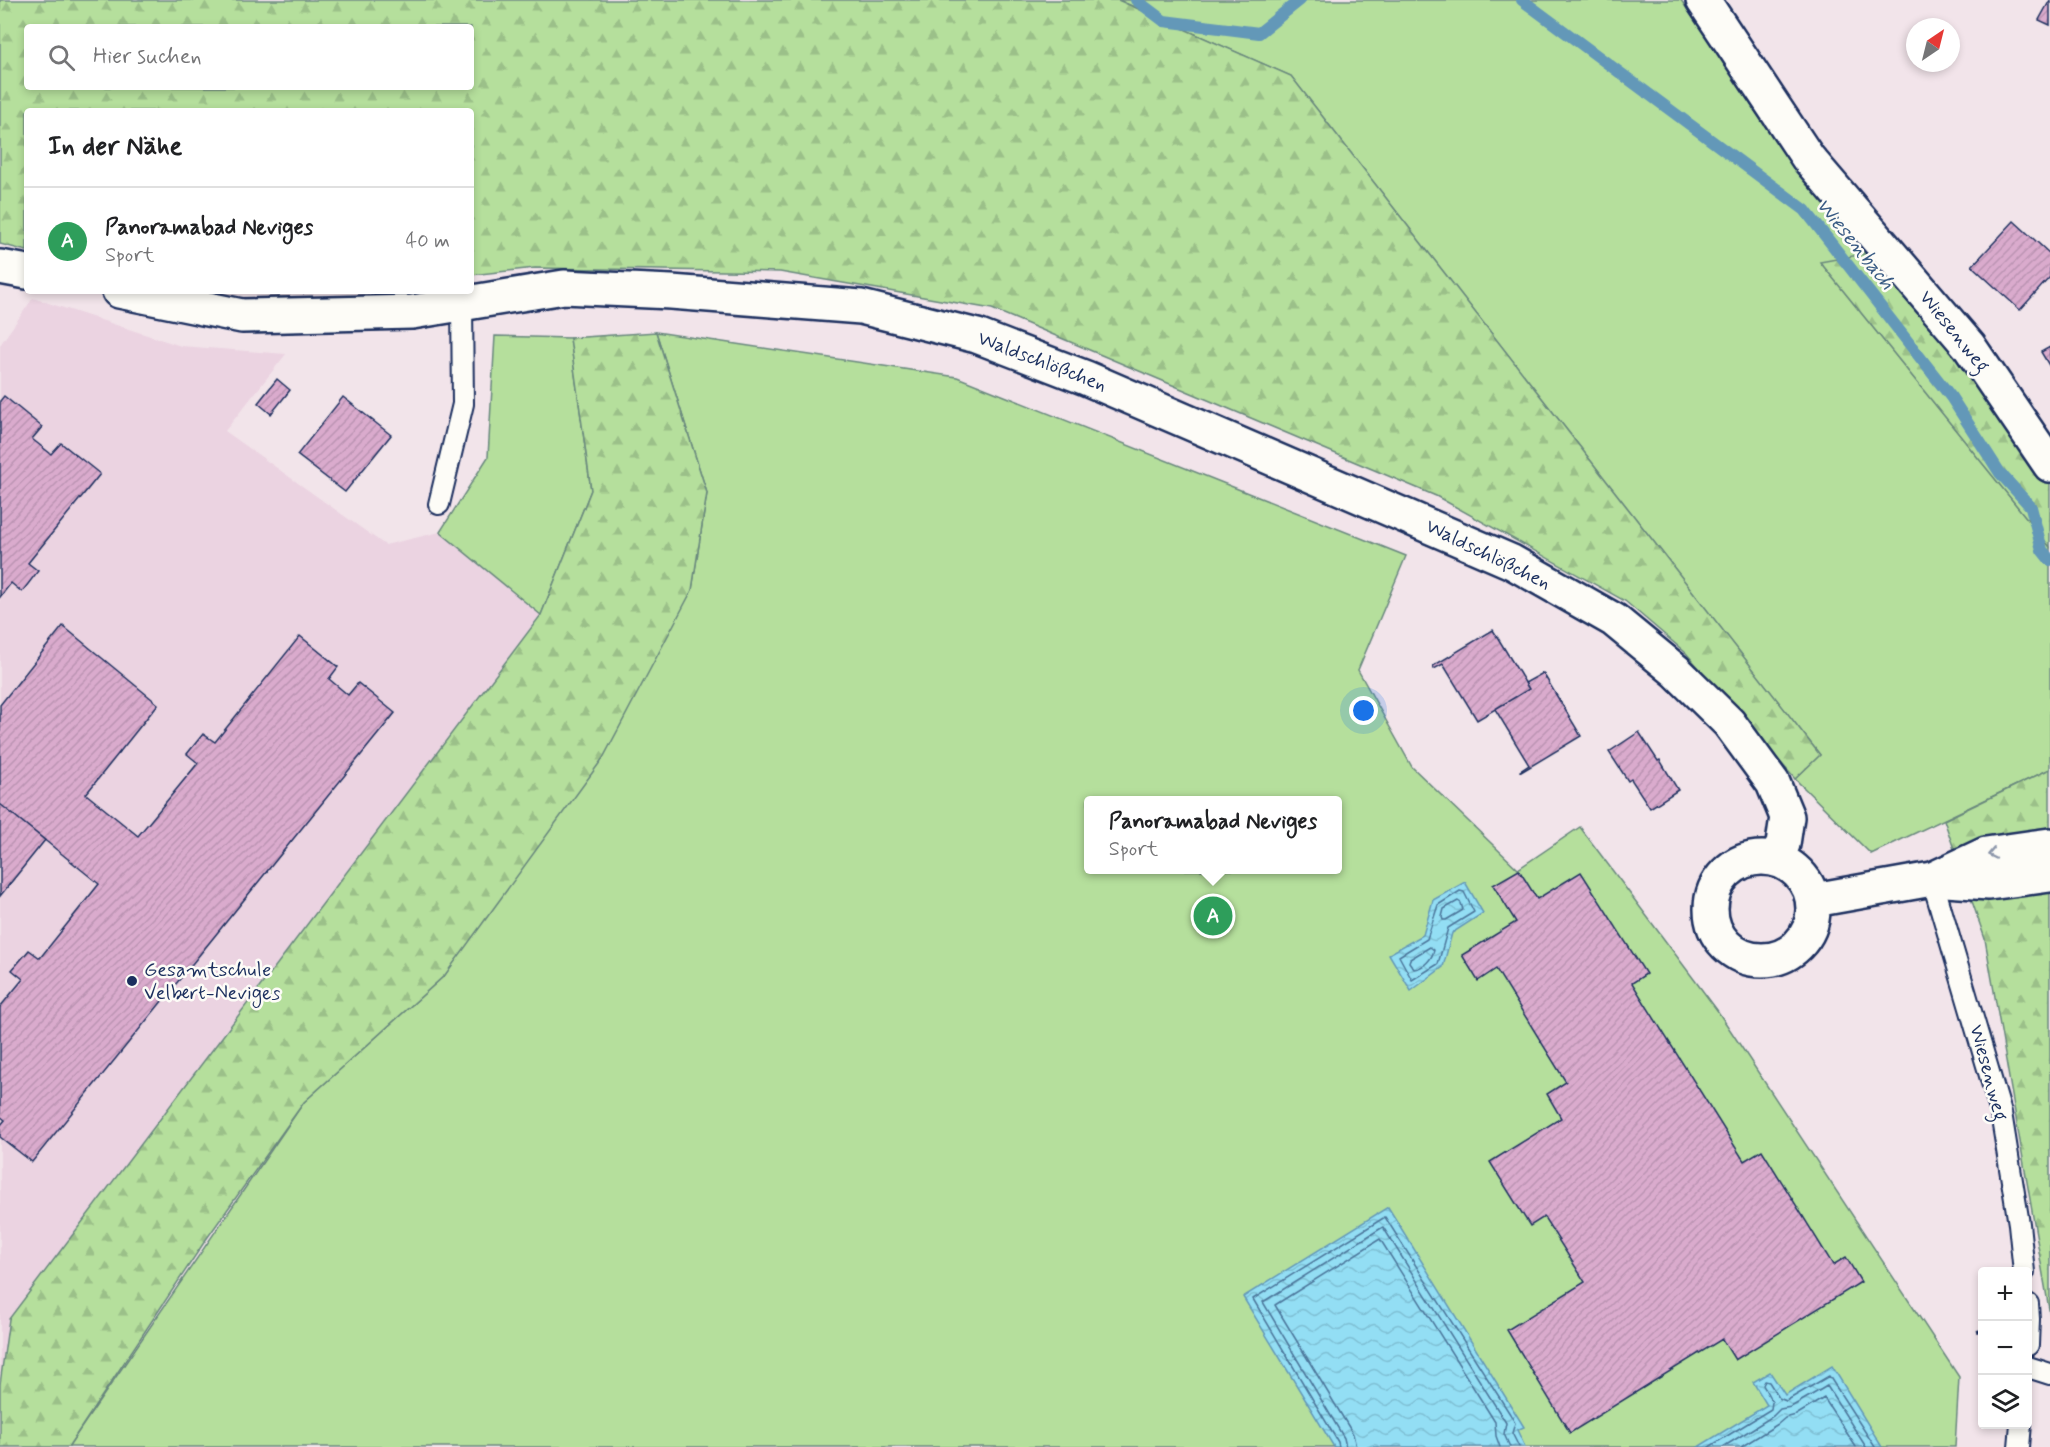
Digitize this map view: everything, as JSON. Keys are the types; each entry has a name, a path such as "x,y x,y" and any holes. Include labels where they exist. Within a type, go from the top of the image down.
{"street":[{"name":"Wiesenweg","path":"1703,0 1808,158 1969,346 2050,465"},
{"path":"0,267 24,271"},
{"name":"Waldschlößchen","path":"134,294 242,316 412,312 564,287 671,292 861,307 977,336 1086,378 1512,562 1614,620 1676,671 1729,723 1773,783 1787,817 1783,844 1777,858"},
{"path":"1932,879 1986,854 2050,845"},
{"path":"1753,858 1777,858 1792,867 1805,882 1814,900 1812,921 1805,940 1790,954 1771,961 1752,959 1732,952 1719,937 1711,918 1712,898 1719,879 1735,866 1753,858"},
{"path":"1814,900 1932,879 1989,883 2050,875"}],"lane":[{"path":"439,504 463,404 462,303"},
{"name":"Wiesenweg","path":"1932,879 2001,1113 2023,1267"},
{"path":"2032,1368 2050,1374"},
{"path":"2019,1447 2021,1429"}],"shaded area":[{"name":"Gesamtschule Velbert-Neviges","path":"33,298 181,346 286,354 225,431 385,545 440,532 541,615 9,1319 0,1384 0,345"}],"green space":[{"path":"0,0 1118,0 1291,76 1820,755 1795,779 1686,653 1625,601 1436,496 992,309 780,272 535,268 474,275 474,108 24,108 24,250 0,244"},
{"path":"1118,0 1681,0 1767,129 1875,252 1821,263 2050,547 2050,769 1871,854 1795,779 1820,755 1291,76"},
{"path":"1875,252 2050,474 2050,547 1820,262"},
{"path":"656,332 957,377 1406,556 1358,670 1412,767 1518,869 1580,827 1717,1010 1959,1377 1955,1447 68,1447 304,1102 445,975 692,590 707,493"},
{"path":"656,332 707,493 692,590 603,758 445,975 304,1102 205,1241 68,1447 0,1447 0,1384 9,1319 541,615 591,490 570,338"},
{"path":"495,336 570,338 591,490 541,615 440,532 488,457"},
{"path":"2050,769 2050,1315 1985,939 1944,820"}],"water":[{"path":"1465,882 1483,913 1452,933 1443,967 1411,991 1389,954 1423,935 1433,900"},
{"path":"1388,1207 1524,1427 1517,1430 1525,1447 1334,1447 1243,1297"},
{"path":"1832,1366 1882,1447 1698,1447 1767,1405 1753,1382 1770,1372 1785,1395"}],"building":[{"path":"2050,0 2050,25 2039,20"},
{"path":"2014,221 2050,254 2050,277 2020,310 1972,266"},
{"path":"2050,347 2050,367 2041,352"},
{"path":"277,379 290,390 271,414 258,403"},
{"path":"4,396 42,427 32,439 51,454 61,443 100,474 28,563 38,571 22,592 11,583 0,597 0,401"},
{"path":"343,397 391,435 345,492 297,455"},
{"path":"63,626 158,704 86,794 138,836 198,763 187,754 203,734 215,742 300,636 338,667 329,679 348,695 358,683 395,713 32,1162 0,1137 0,1126 5,1120 0,1116 0,1007 23,979 12,970 29,950 40,958 99,884 0,804 0,705"},
{"path":"1493,630 1529,689 1477,720 1443,664 1434,669 1433,666"},
{"path":"1543,673 1581,736 1521,772 1529,765 1495,709 1529,689 1525,683"},
{"path":"1639,732 1658,761 1660,760 1678,790 1650,808 1631,779 1628,781 1609,752"},
{"path":"0,804 45,840 0,896"},
{"path":"1519,870 1537,899 1581,872 1646,974 1632,983 1744,1161 1762,1150 1833,1265 1846,1257 1861,1282 1735,1360 1722,1339 1570,1433 1507,1330 1585,1282 1544,1217 1530,1226 1490,1162 1561,1118 1547,1094 1566,1082 1496,969 1478,981 1462,955 1516,922 1493,885"}],"waterway":[{"name":"Wiesenbach","path":"1136,0 1164,21 1259,33 1300,0"},
{"name":"Wiesenbach","path":"1522,0 1805,210 1951,397 2000,473 2031,507 2042,550 2050,560"}],"place":[{"name":"Panoramabad Neviges","path":"1213,916"},
{"name":"Gesamtschule Velbert-Neviges","path":"132,981"}]}
